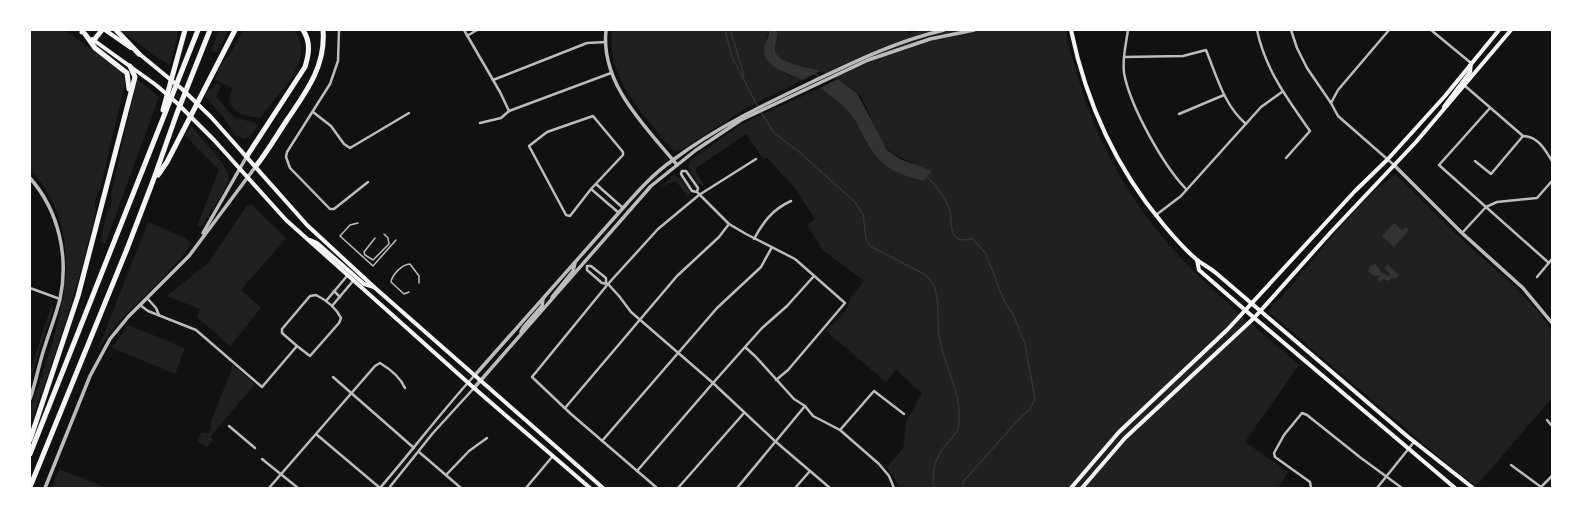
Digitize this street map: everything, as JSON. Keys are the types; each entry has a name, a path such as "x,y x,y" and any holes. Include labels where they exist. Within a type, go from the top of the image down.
{"highway":[{"path":"94,40 102,30"},
{"path":"116,30 140,54"},
{"path":"157,134 185,30"},
{"path":"30,454 198,30"},
{"path":"30,487 154,181 177,113 210,30"},
{"path":"154,181 167,162 235,30"},
{"path":"247,156 304,67 309,53 309,46 303,30"},
{"path":"256,166 304,96 316,73 323,48 323,30"},
{"path":"82,31 95,48 127,73 129,76 129,95"},
{"path":"30,440 78,296 129,95 135,77 130,66"}],"main road":[{"path":"105,30 140,54 206,111 307,225 374,287 603,488"},
{"path":"1072,30 1086,89 1102,129 1122,167 1156,216 1196,260 1200,270 1254,318 1455,488"},
{"path":"1071,488 1119,432 1228,329 1355,191 1388,159 1445,96 1499,30"},
{"path":"1082,488 1125,438 1254,318 1335,227 1394,165 1442,111 1510,30"},
{"path":"82,31 156,85 198,123 286,220 306,239 552,457 590,488"},
{"path":"1442,111 1446,102 1470,72 1471,63"},
{"path":"306,239 317,243 364,284 374,287"},
{"path":"1196,260 1206,265 1414,442 1473,488"}],"street":[{"path":"339,30 338,54 335,71 325,94 287,152 286,157 290,168 330,209 334,209 368,182"},
{"path":"464,30 509,111"},
{"path":"467,36 477,30"},
{"path":"606,30 606,42 611,73 625,100 672,160 682,171 686,171 698,188 698,193"},
{"path":"316,434 380,488 414,448 433,422 623,208 646,183 672,160 740,119 890,46 944,30"},
{"path":"843,69 903,46 974,30"},
{"path":"1128,30 1124,57 1126,79 1140,116 1165,161 1186,189"},
{"path":"1257,30 1266,59 1282,92 1310,131 1286,158"},
{"path":"1291,30 1297,48 1307,68 1338,116 1388,159 1462,233 1523,288 1552,322"},
{"path":"1331,103 1338,90 1389,30"},
{"path":"1431,30 1471,63"},
{"path":"493,80 587,43 606,42"},
{"path":"1124,57 1183,56 1206,50 1224,95 1233,111 1246,124"},
{"path":"480,123 501,118 509,111 611,73"},
{"path":"1464,85 1523,136 1533,139 1548,151 1552,161"},
{"path":"1156,216 1181,196 1261,107 1282,92"},
{"path":"1179,114 1224,95"},
{"path":"1490,108 1439,165 1549,263"},
{"path":"313,112 331,126 344,144 350,148 409,113"},
{"path":"593,116 595,117 624,155 596,184 573,214 566,215 530,148 531,144 547,132 593,116"},
{"path":"389,488 433,433 481,381 651,186 696,150 740,119"},
{"path":"1476,161 1491,174 1523,136"},
{"path":"200,239 209,220 247,156"},
{"path":"657,488 602,441 532,377 607,284 658,229 698,193 756,159"},
{"path":"45,488 96,362 110,339 140,305 189,256 200,239 256,166"},
{"path":"682,171 681,174 692,191 698,193 730,224 754,239 795,259 845,303 788,370 776,380"},
{"path":"30,178 44,198 57,227 63,265 60,299 30,399"},
{"path":"1462,233 1486,207 1498,202 1537,198 1552,181"},
{"path":"596,184 623,208"},
{"path":"591,189 619,213"},
{"path":"754,239 765,220 772,213 791,201"},
{"path":"565,408 677,276 719,237 730,224"},
{"path":"602,441 717,308 761,267 772,247"},
{"path":"1537,276 1552,260"},
{"path":"551,300 554,293 573,271 575,262"},
{"path":"583,263 587,266 591,266 606,278 607,284"},
{"path":"587,266 587,270 602,283 607,284 639,319 713,383 776,442 830,488"},
{"path":"326,301 346,276"},
{"path":"638,471 762,328 787,306 814,276"},
{"path":"332,306 353,282"},
{"path":"30,288 60,299"},
{"path":"334,291 340,297"},
{"path":"316,295 326,301 341,318 339,323 312,355 307,355 282,333 282,329 310,296 316,295"},
{"path":"147,298 156,308 159,315"},
{"path":"520,335 523,328 542,306 543,299"},
{"path":"140,305 148,311 196,330 262,386 297,346"},
{"path":"745,347 794,399 805,406 813,416 840,430 885,470 894,488"},
{"path":"269,488 375,366 380,363 402,381 404,388"},
{"path":"333,376 351,394 414,448"},
{"path":"840,430 874,391 904,414"},
{"path":"737,488 805,406"},
{"path":"678,488 744,413"},
{"path":"1311,488 1310,482 1275,457 1274,453 1288,430 1302,413 1307,414 1361,458 1402,488"},
{"path":"1547,420 1552,426"},
{"path":"229,426 255,448"},
{"path":"446,475 468,451 487,438"},
{"path":"1377,488 1414,442"},
{"path":"419,452 461,488"},
{"path":"526,488 552,457"},
{"path":"262,459 298,488"},
{"path":"1511,465 1541,487 1552,476"},
{"path":"795,488 810,470"}],"lane":[{"path":"358,224 350,225 340,236 373,266 396,240"},
{"path":"375,238 364,252 365,255 373,260 389,244 388,238 384,234"},
{"path":"409,292 404,294 391,282 403,266 410,264 419,276 419,283"}],"shaded area":[{"path":"30,30 64,30 122,71 126,79 100,189 95,199 96,210 75,292 30,424 30,411 59,318 64,287 66,256 62,226 50,197 30,169"},
{"path":"120,30 179,30 170,66 121,31"},
{"path":"219,30 228,30 217,53 211,51"},
{"path":"243,30 295,30 300,42 301,54 298,66 284,88 260,118 242,114 234,109 229,101 232,88 215,80 220,66 232,51"},
{"path":"612,30 769,30 764,48 784,73 802,80 745,109 681,150 675,151 642,113 621,80 613,57"},
{"path":"769,30 778,30 775,49 776,54 780,58 794,64 821,71 802,80 772,65 767,60 764,48 769,35"},
{"path":"778,30 904,30 910,34 921,30 1066,30 1075,68 1088,109 1114,165 1129,191 1166,240 1186,263 1230,306 1299,365 1245,442 1288,472 1278,488 901,488 887,467 903,449 906,422 922,393 896,370 886,382 826,331 841,316 847,308 849,299 864,281 823,250 807,225 815,219 795,188 767,158 763,159 746,134 696,168 696,172 705,186 698,184 688,168 691,160 740,125 820,88 843,104 884,165 916,163 906,160 891,152 881,141 868,110 857,92 840,80 825,73 789,63 779,58 775,51"},
{"path":"137,79 159,97 105,244 100,242 107,212 110,208 112,199 111,194"},
{"path":"838,79 857,93 887,150 900,159 932,171 923,181 897,172 879,160 848,111 820,88"},
{"path":"216,83 221,86 216,97 235,118 257,123 255,131 249,137 244,139 235,135 223,117 205,96 208,90 213,88"},
{"path":"191,126 220,159 228,173 229,178 228,183 201,227 197,226 219,170 185,135"},
{"path":"674,175 680,178 690,192 688,198 677,182 660,187"},
{"path":"1394,175 1397,176 1459,237 1514,286 1540,314 1552,331 1552,398 1476,486 1451,467 1269,312 1273,304 1280,299 1343,224 1372,193"},
{"path":"247,205 252,205 286,238 241,290 261,308 230,346 197,317 200,309 167,296 208,263"},
{"path":"148,222 181,236 192,243 169,271 130,310 106,338 96,354"},
{"path":"1394,223 1402,230 1406,227 1409,230 1394,247 1382,236"},
{"path":"1375,264 1380,269 1380,272 1388,276 1391,275 1384,268 1388,264 1399,275 1396,279 1393,277 1389,281 1383,279 1380,282 1377,280 1380,276 1374,276 1368,271 1370,266"},
{"path":"49,300 53,306 53,309 30,380 30,372 51,307"},
{"path":"128,325 185,348 175,374 112,348"},
{"path":"232,365 255,384 210,437 213,440 207,447 198,442 201,432 209,434 211,428 210,424"},
{"path":"59,469 108,488 52,488"}],"waterway":[{"path":"725,30 732,57 758,107"},
{"path":"730,30 744,75 743,78"},
{"path":"814,73 821,78"},
{"path":"761,112 774,133 798,151 855,202 863,215 866,239 870,246 922,273 934,286 937,295 938,330 941,346 958,402 959,413 959,425 957,432 939,454 935,463 933,478 934,488"},
{"path":"926,176 944,197 950,212 953,234 961,240 973,239 986,254 1004,301 1013,314 1025,344 1035,399 1030,409 1017,421 962,483 963,488"}]}
